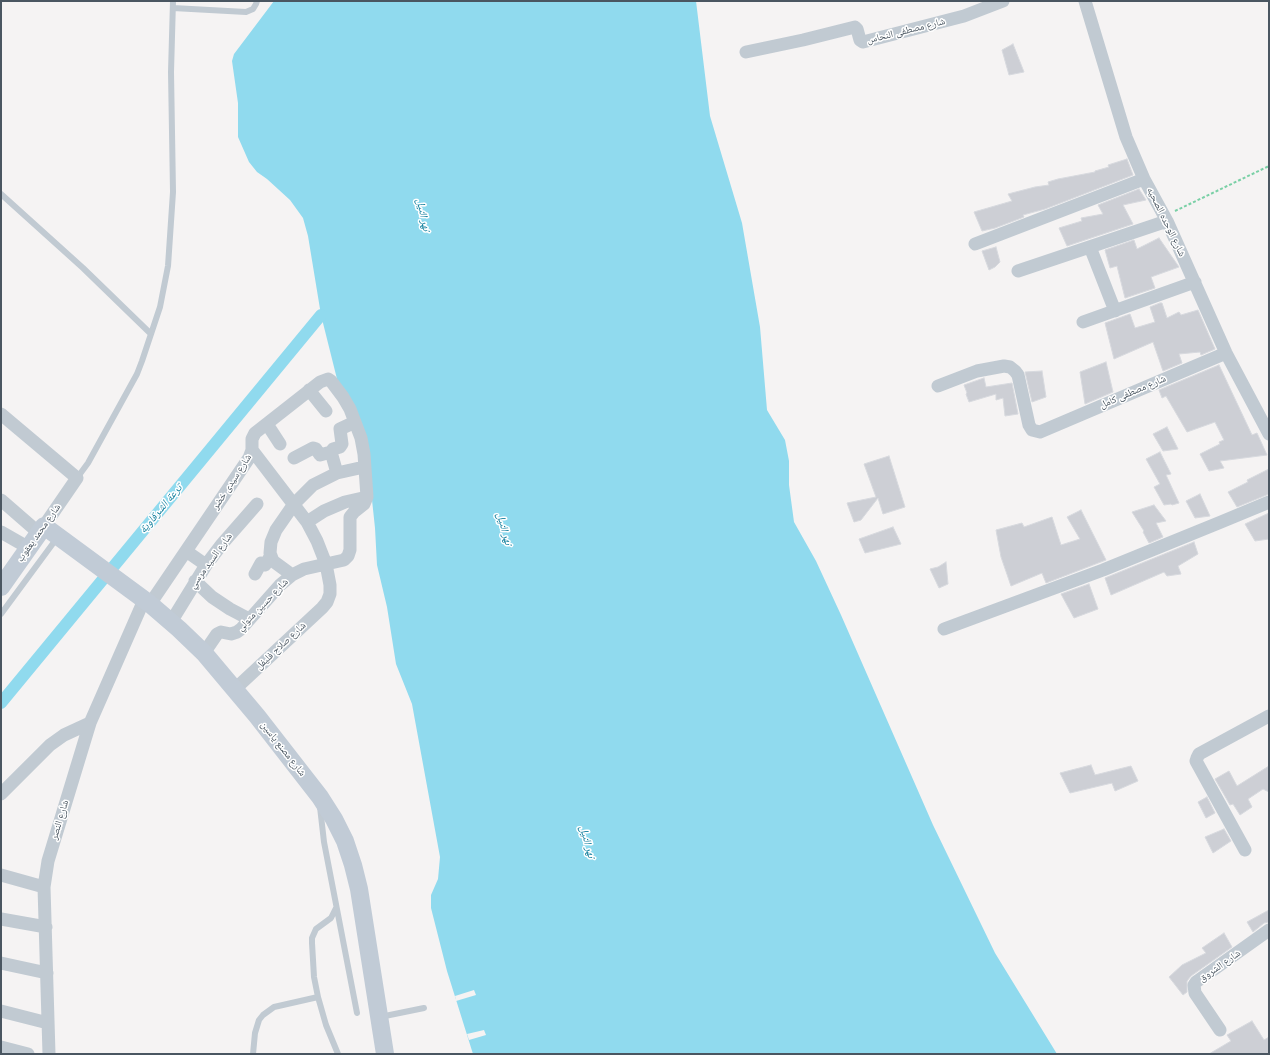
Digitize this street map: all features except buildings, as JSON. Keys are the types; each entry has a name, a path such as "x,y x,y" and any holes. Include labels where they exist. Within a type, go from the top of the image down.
{"main road":[{"name":"شارع مصنع ياسين","path":"37,536 58,537 147,602 171,622 204,653 235,689 320,797 345,841 353,865 359,889 386,1054"},
{"name":"شارع محمد يعقوب","path":"1,587 37,536"}],"street":[{"name":"شارع مصطفى النحاس","path":"746,52 855,27 862,42 964,16 1003,1"},
{"name":"شارع الوحده الصحيه","path":"1085,1 1126,137 1144,179 1166,219 1226,353 1269,434"},
{"path":"975,244 1144,179"},
{"path":"1018,271 1090,247 1166,219"},
{"path":"1090,247 1115,311"},
{"path":"1083,322 1195,282"},
{"name":"شارع مصطفى كامل","path":"938,386 977,371 1004,366 1010,367 1018,375 1029,425 1032,430 1040,432 1226,353"},
{"name":"شارع سيدى خضر","path":"147,602 186,551 249,458 252,450 252,439 256,433 320,382 328,379 343,397 355,422"},
{"path":"310,390 326,411"},
{"path":"1,414 77,478"},
{"path":"294,458 313,448 321,455 340,447 342,444 340,429 355,422 363,449 367,497 338,505 324,511 307,522"},
{"path":"267,424 280,444"},
{"path":"252,450 307,522 317,541 326,564"},
{"path":"331,452 337,473"},
{"path":"255,574 261,563 265,565 270,557 271,542 273,537 294,504 313,486 337,473 364,467"},
{"name":"شارع محمد يعقوب","path":"37,536 77,478"},
{"name":"شارع حسين متولي","path":"204,653 217,634 221,632 232,634 237,632 280,585 292,575 304,569 344,560 349,553 350,517 364,504 367,497"},
{"path":"1,500 37,536"},
{"path":"944,628 1102,570 1269,502"},
{"name":"شارع السيد مرسي","path":"171,622 206,565 235,528 257,504"},
{"path":"1,532 37,536"},
{"path":"186,551 206,565"},
{"path":"270,557 292,575"},
{"name":"شارع صلاح فليفل","path":"235,689 327,602 330,594 330,585 326,564"},
{"path":"195,581 212,597 230,609 250,619"},
{"name":"شارع النصر","path":"50,1054 44,887 48,861 90,723 147,602"},
{"path":"1245,850 1196,761 1199,754 1269,716"},
{"path":"1,794 50,745 64,735 90,723"},
{"path":"2,878 44,887"},
{"path":"1,919 46,927"},
{"name":"شارع الشروق","path":"1220,1030 1195,992 1194,985 1196,982 1269,930"},
{"path":"1,963 47,973"},
{"path":"1,1011 48,1023"},
{"path":"1,1047 28,1054"}],"lane":[{"path":"77,478 88,463 137,374 160,307 168,266 173,192 171,72 173,4 246,12 253,9 257,1"},
{"path":"1,194 83,268 151,334"},
{"path":"1,614 58,537"},
{"path":"320,797 324,842 357,1013"},
{"path":"336,908 331,918 316,929 312,938 314,977 318,997 326,1025 338,1054"},
{"path":"253,1054 256,1026 263,1015 274,1007 318,997"},
{"path":"380,1017 424,1008"}],"path":[{"path":"1166,219 1269,166"}],"water":[{"name":"نهر النيل","path":"274,1 696,1 710,116 742,223 760,327 767,410 785,440 789,461 789,485 794,522 816,561 933,825 995,953 1057,1054 473,1054 447,971 431,908 431,895 438,879 440,857 412,704 396,664 387,607 377,565 375,528 367,453 338,383 321,315 308,236 303,218 290,200 257,172 249,162 238,137 238,103 232,61 234,54"}],"pier":[{"path":"474,990 476,995 456,1001 455,996"},
{"path":"484,1030 486,1035 469,1040 467,1034"}],"waterway":[{"name":"ترعة الشرقاوية","path":"1,703 321,315"}]}
